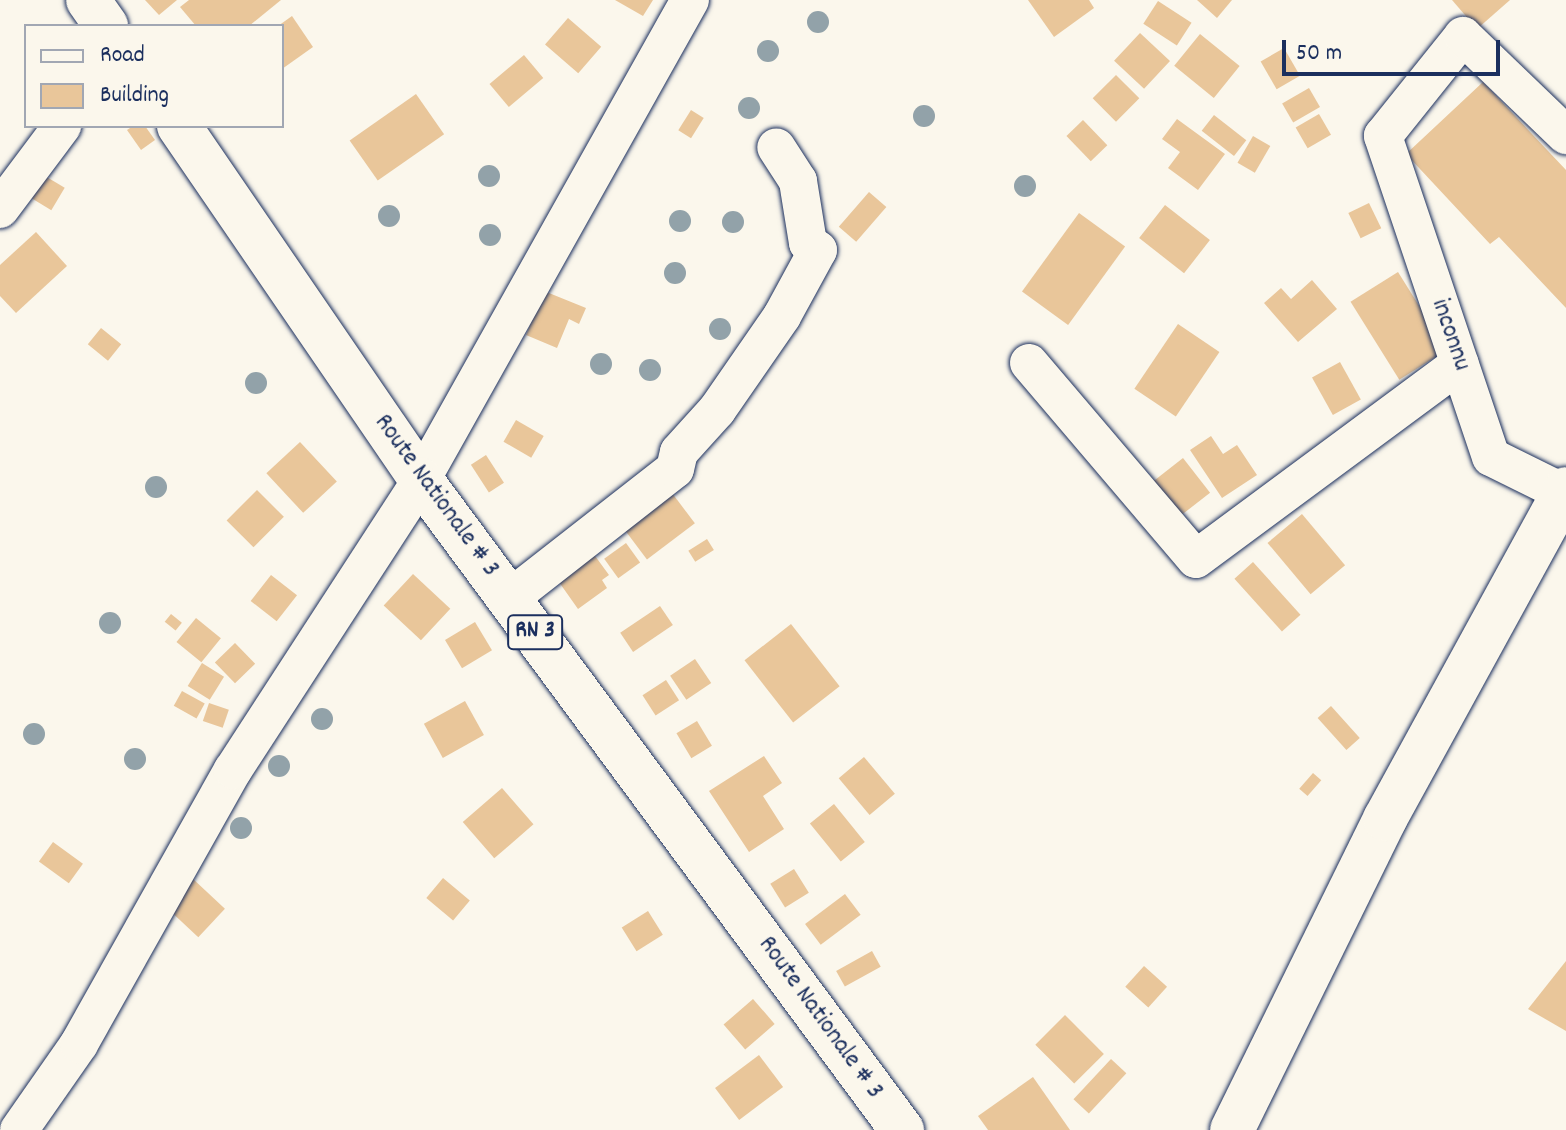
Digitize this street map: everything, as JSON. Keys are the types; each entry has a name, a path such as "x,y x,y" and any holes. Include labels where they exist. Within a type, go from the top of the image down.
{"main road":[{"path":"88,0 105,24"},
{"name":"Route Nationale # 3","path":"180,128 421,480 902,1130"},
{"path":"1232,1130 1385,819 1565,491"}],"street":[{"path":"19,1130 79,1044 233,770 421,480 690,0"},
{"name":"inconnu","path":"1565,491 1491,457 1383,136 1463,36 1566,135"},
{"path":"0,209 61,128"},
{"path":"510,598 675,469 679,452 717,410 782,316 818,250 808,243 798,181 776,147"},
{"path":"1029,363 1196,559 1460,364"}],"building":[{"path":"145,0 177,0 159,15"},
{"path":"189,0 281,0 251,24 194,24 180,7"},
{"path":"615,0 653,0 643,16"},
{"path":"1028,0 1089,0 1094,8 1054,37"},
{"path":"1197,0 1232,0 1217,18"},
{"path":"1452,0 1510,0 1477,29"},
{"path":"1158,1 1192,23 1177,45 1143,24"},
{"path":"292,16 313,47 284,68 284,24 281,24"},
{"path":"568,18 601,47 578,73 545,44"},
{"path":"1140,33 1170,61 1144,89 1114,61"},
{"path":"1200,34 1240,66 1214,98 1174,66"},
{"path":"1284,48 1300,76 1277,89 1261,62"},
{"path":"524,55 543,78 509,107 490,84"},
{"path":"1116,75 1139,98 1116,122 1093,98"},
{"path":"1483,82 1566,170 1566,308 1499,237 1490,244 1406,154"},
{"path":"1309,88 1320,107 1293,123 1282,104"},
{"path":"416,94 444,134 378,181 350,140"},
{"path":"691,110 704,118 691,138 678,130"},
{"path":"1319,114 1331,135 1308,148 1296,128"},
{"path":"1214,115 1246,140 1234,156 1202,131"},
{"path":"1177,119 1225,154 1198,190 1168,168 1180,152 1162,139"},
{"path":"1083,120 1107,145 1091,161 1066,136"},
{"path":"146,128 155,140 141,150 127,130"},
{"path":"1253,136 1270,146 1255,173 1238,163"},
{"path":"45,176 65,188 51,210 32,198"},
{"path":"869,192 886,207 856,242 839,227"},
{"path":"1369,203 1381,228 1361,238 1348,213"},
{"path":"1165,205 1210,240 1184,273 1139,238"},
{"path":"1079,213 1125,247 1068,325 1022,291"},
{"path":"36,232 67,266 16,313 0,296 0,265"},
{"path":"1398,272 1447,350 1399,380 1351,302"},
{"path":"1312,280 1337,309 1298,342 1264,303 1281,288 1291,299"},
{"path":"544,291 586,308 579,324 569,319 557,348 526,335"},
{"path":"1178,324 1219,352 1176,417 1134,389"},
{"path":"101,328 121,344 108,361 88,344"},
{"path":"1340,362 1361,400 1333,415 1312,378"},
{"path":"516,420 544,436 531,458 504,442"},
{"path":"1211,436 1223,454 1237,445 1257,475 1222,498 1190,450"},
{"path":"300,442 337,481 303,513 266,473"},
{"path":"486,455 504,483 489,492 471,465"},
{"path":"1183,458 1210,493 1180,516 1153,481"},
{"path":"669,489 695,523 647,559 621,525"},
{"path":"257,490 284,517 253,547 227,520"},
{"path":"1302,514 1345,565 1311,594 1268,543"},
{"path":"707,539 714,550 695,562 688,551"},
{"path":"626,543 640,562 618,578 604,559"},
{"path":"590,549 609,575 602,580 607,588 578,609 554,575"},
{"path":"1253,562 1301,615 1282,631 1234,579"},
{"path":"413,574 450,609 421,640 384,605"},
{"path":"271,575 297,595 277,621 251,601"},
{"path":"660,606 673,625 633,652 620,633"},
{"path":"171,614 182,623 176,631 165,622"},
{"path":"196,618 221,638 201,662 176,642"},
{"path":"475,622 492,650 462,668 445,640"},
{"path":"791,624 840,686 793,723 745,660"},
{"path":"235,643 255,664 235,683 215,662"},
{"path":"695,659 711,683 686,700 670,676"},
{"path":"202,663 224,677 210,700 188,686"},
{"path":"666,680 679,700 656,715 643,695"},
{"path":"182,691 205,704 196,718 174,706"},
{"path":"465,701 484,735 443,758 424,724"},
{"path":"209,703 229,710 223,728 203,721"},
{"path":"1331,706 1360,738 1346,750 1318,718"},
{"path":"697,721 712,746 691,758 676,733"},
{"path":"764,756 782,783 763,796 784,829 749,852 709,791"},
{"path":"864,757 895,794 870,815 839,778"},
{"path":"1313,773 1321,780 1308,796 1299,789"},
{"path":"502,788 533,824 494,858 463,822"},
{"path":"834,804 865,842 841,862 810,824"},
{"path":"53,842 83,864 69,883 39,861"},
{"path":"794,869 809,893 785,908 770,884"},
{"path":"192,878 225,909 198,937 165,907"},
{"path":"443,878 470,900 453,920 426,898"},
{"path":"845,894 861,915 821,945 805,924"},
{"path":"648,911 663,935 637,951 622,927"},
{"path":"872,951 881,967 845,987 836,971"},
{"path":"1566,961 1566,1031 1528,1009"},
{"path":"1144,966 1167,987 1148,1008 1125,987"},
{"path":"753,999 775,1024 745,1049 724,1025"},
{"path":"1065,1015 1104,1054 1074,1084 1035,1045"},
{"path":"759,1055 783,1087 739,1120 715,1088"},
{"path":"1111,1059 1126,1073 1089,1114 1073,1099"},
{"path":"1033,1077 1070,1130 988,1130 978,1116"}]}
